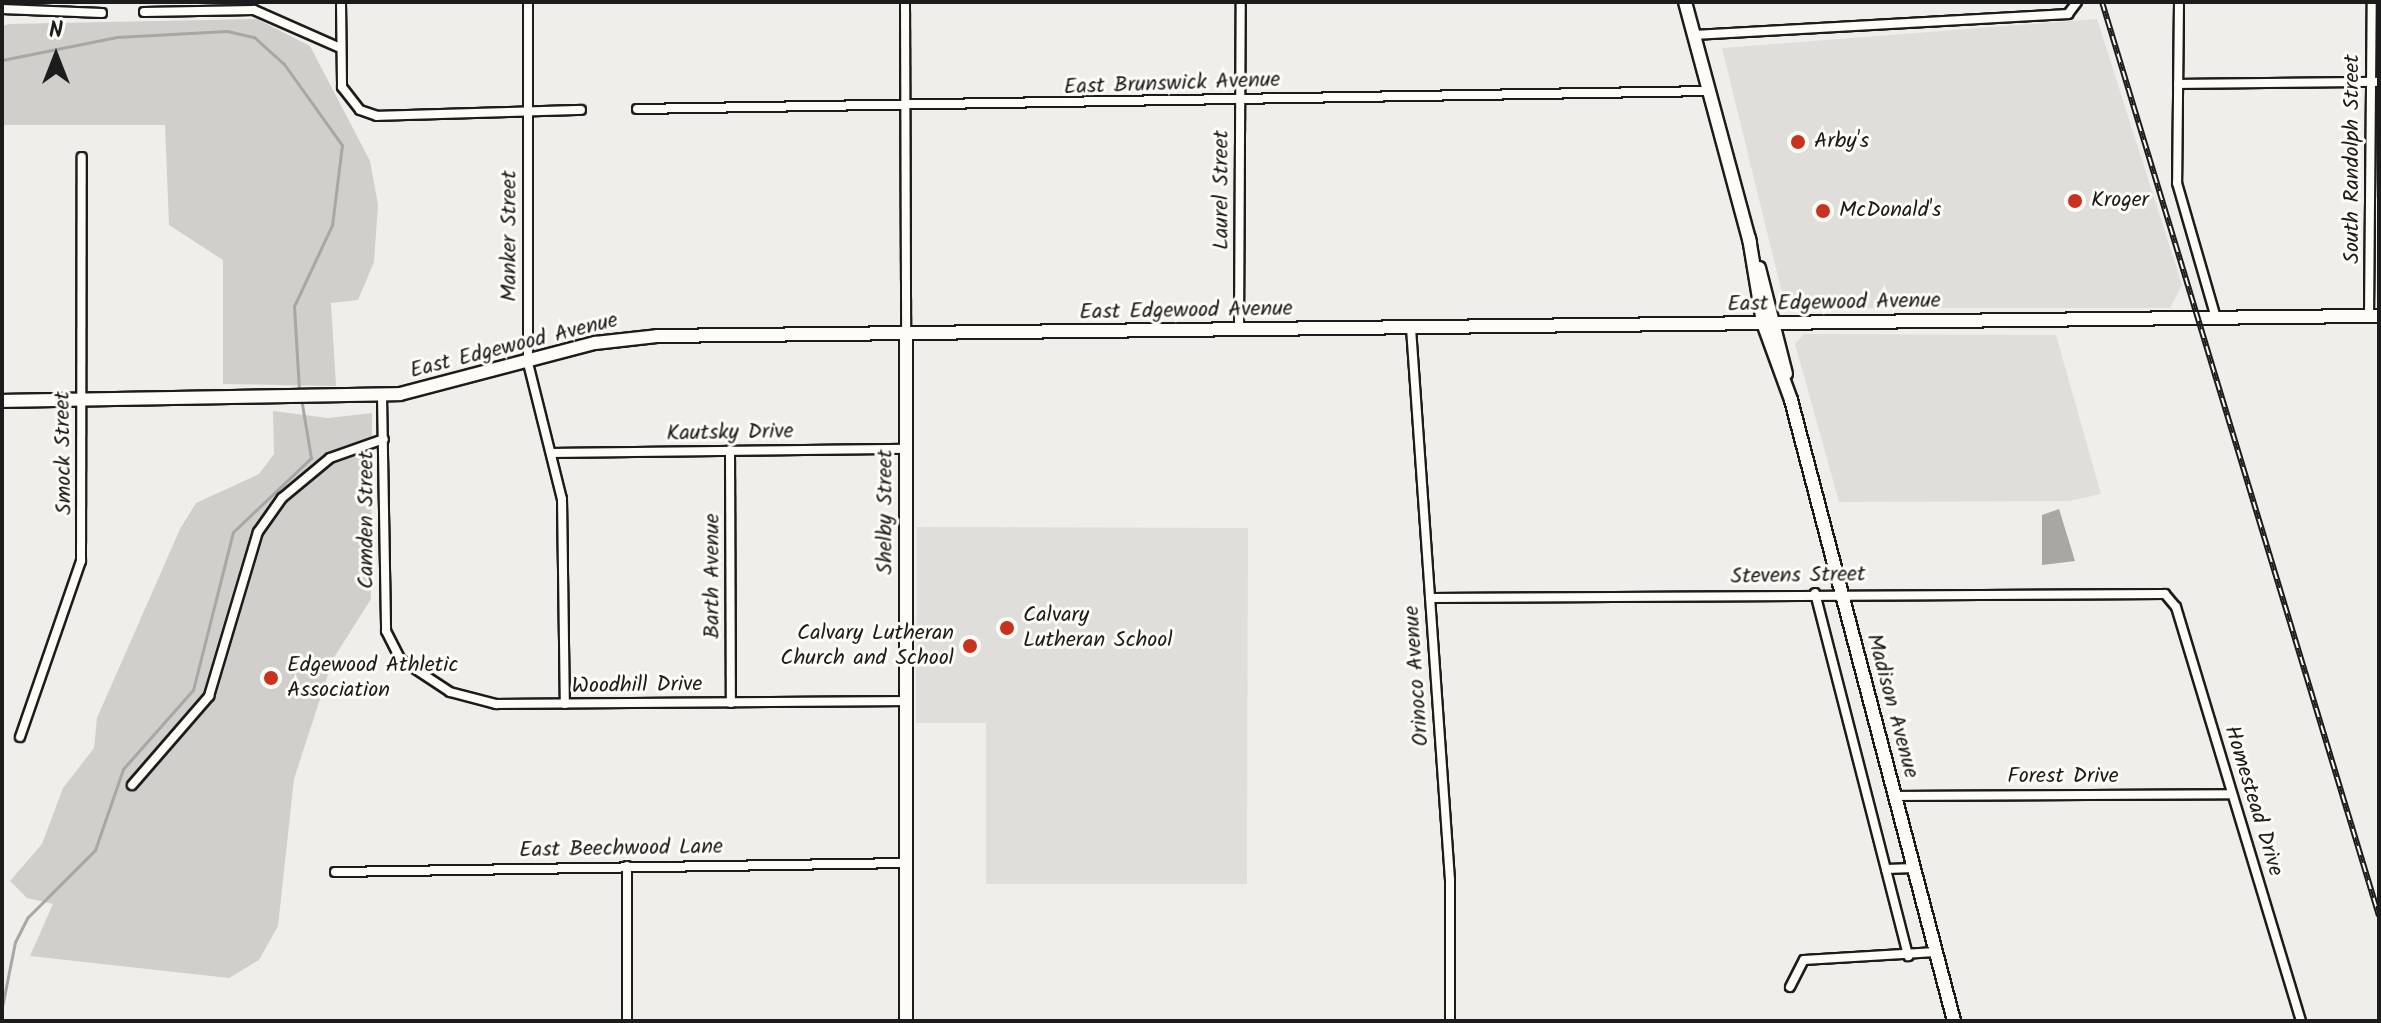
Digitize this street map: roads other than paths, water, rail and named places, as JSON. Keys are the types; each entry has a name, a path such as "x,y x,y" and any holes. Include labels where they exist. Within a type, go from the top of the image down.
{"main road":[{"name":"Madison Avenue","path":"1685,2 1749,238 1779,323 1791,400"},
{"name":"Madison Avenue","path":"1749,238 1763,323 1791,400 1954,1021"},
{"name":"East Edgewood Avenue","path":"2,401 382,396 450,386 528,363 645,336 2374,316"},
{"name":"Shelby Street","path":"906,335 906,1021"}],"street":[{"path":"341,2 342,87 355,106 377,116 581,110"},
{"name":"Manker Street","path":"528,2 528,363 554,453 565,533 565,704"},
{"name":"Shelby Street","path":"905,2 906,335"},
{"name":"Laurel Street","path":"1239,330 1241,2"},
{"path":"1694,35 2068,14 2077,2"},
{"path":"2179,2 2177,175 2216,318"},
{"name":"South Randolph Street","path":"2372,2 2375,82 2374,316"},
{"path":"2,9 102,13"},
{"path":"144,12 254,10 340,48"},
{"path":"2178,84 2375,82"},
{"name":"East Brunswick Avenue","path":"637,109 1709,91"},
{"name":"Smock Street","path":"20,737 81,561 82,157"},
{"name":"Orinoco Avenue","path":"1411,328 1450,880 1450,1021"},
{"name":"Camden Street","path":"382,396 389,643"},
{"path":"132,785 209,696 248,559 282,498 330,458 384,439"},
{"name":"Kautsky Drive","path":"554,453 906,449"},
{"name":"Barth Avenue","path":"730,450 731,703"},
{"name":"Stevens Street","path":"1430,598 1815,593 2165,594"},
{"name":"Madison Avenue","path":"1815,593 1908,956"},
{"name":"Homestead Drive","path":"2165,594 2176,607 2301,1021"},
{"name":"Woodhill Drive","path":"389,643 404,663 470,701 565,704 906,701"},
{"name":"Forest Drive","path":"1895,796 2231,794"},
{"name":"East Beechwood Lane","path":"335,872 907,863"},
{"path":"627,866 627,1021"},
{"path":"1886,869 1914,868"},
{"path":"1790,987 1804,960 1936,952"}],"waterway":[{"path":"2,60 117,37 227,31 254,37 284,64 342,145 332,225 294,306 299,391"},
{"path":"2,1007 15,942 28,917 95,850 123,769 193,690 233,532 311,458 301,398"}],"railway":[{"path":"2102,2 2379,916"}],"place":[{"name":"Arby's","path":"1798,142"},
{"name":"Kroger","path":"2075,201"},
{"name":"McDonald's","path":"1823,211"},
{"name":"Calvary Lutheran School","path":"1007,628"},
{"name":"Calvary Lutheran Church and School","path":"970,646"},
{"name":"Edgewood Athletic Association","path":"271,678"}]}
